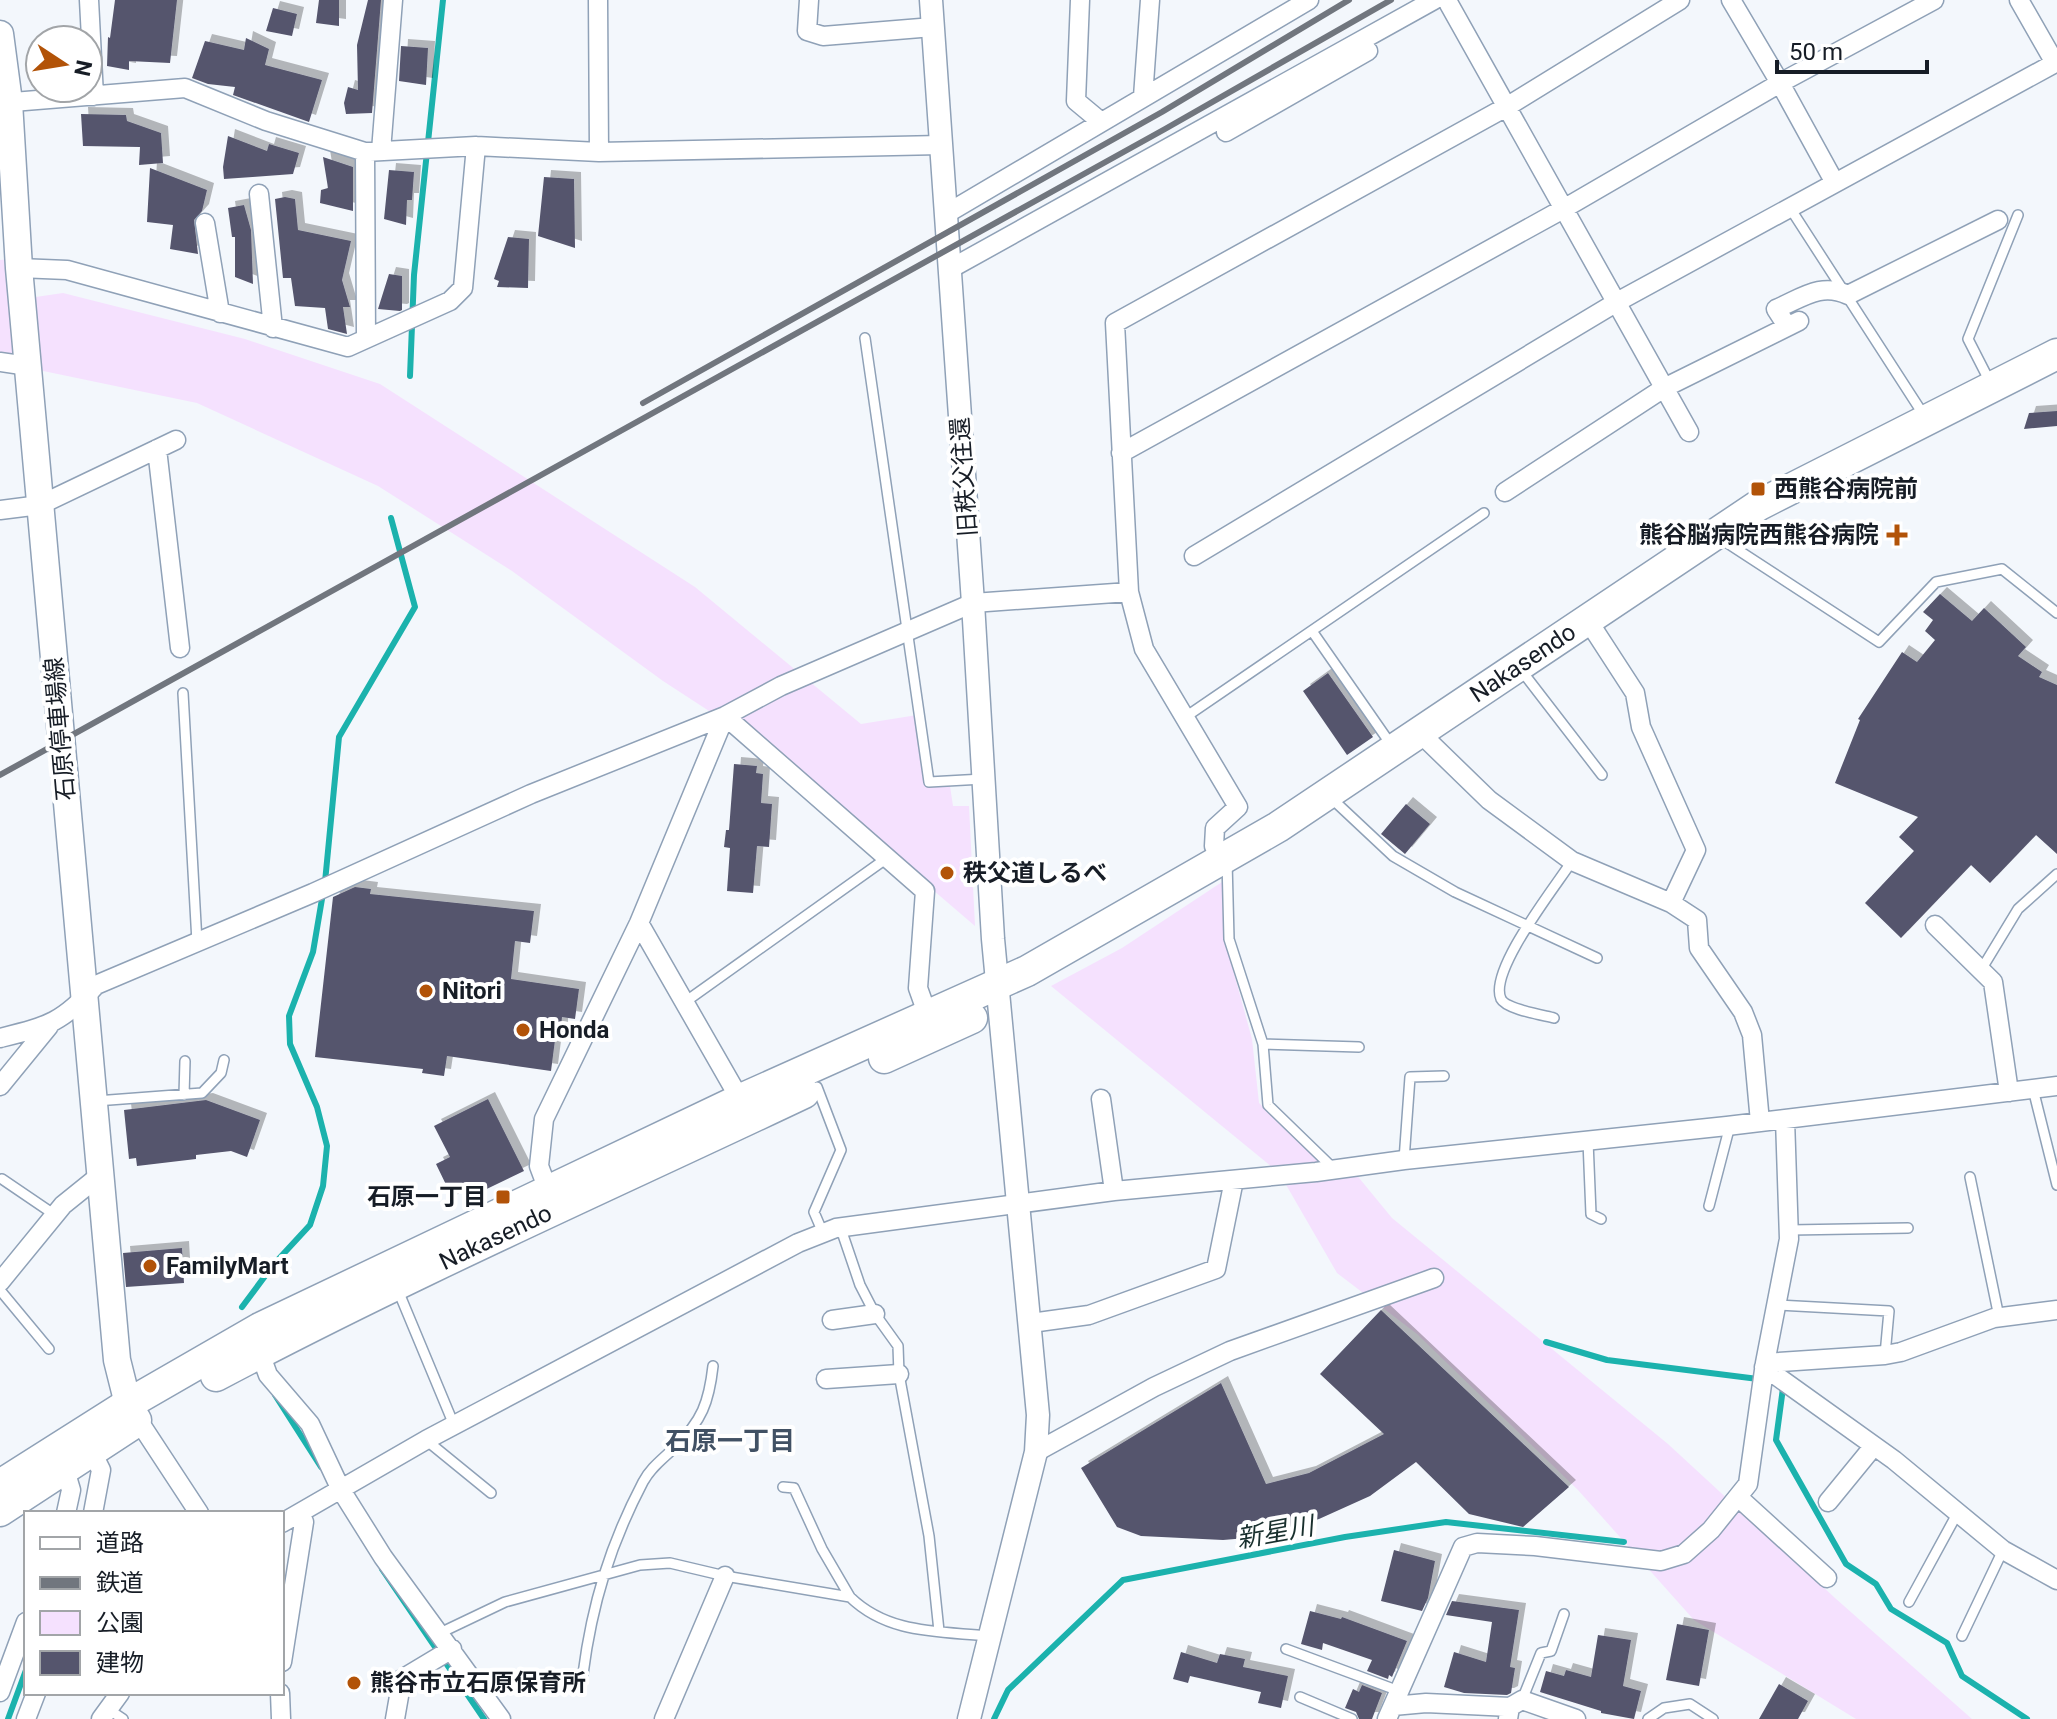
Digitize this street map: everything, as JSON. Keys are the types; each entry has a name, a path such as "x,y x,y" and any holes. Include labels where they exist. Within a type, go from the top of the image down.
{"highway":[{"name":"Nakasendo","path":"133,1412 396,1286 928,1016 997,986 1224,860 1420,733 1759,505 1992,387 2054,361"},
{"name":"Nakasendo","path":"0,1511 60,1460 260,1328 548,1190 745,1109 817,1087 980,1014 997,986"},
{"name":"Nakasendo","path":"0,1485 60,1460"}],"main road":[{"name":"石原停車場線","path":"0,34 13,262 28,366 99,1176 117,1360 133,1412"}],"street":[{"path":"89,0 90,24"},
{"path":"366,338 373,152 393,0"},
{"path":"598,0 599,152"},
{"path":"809,0 807,31 823,36 933,27"},
{"name":"旧秩父往還","path":"931,0 997,986 1038,1415 1036,1452 969,1719"},
{"path":"1080,0 1076,101 1100,121"},
{"path":"1143,97 1150,0"},
{"path":"946,214 1309,0"},
{"path":"1224,860 1214,846 1215,828 1238,807 1144,649 1129,592 1115,323 1508,106 1680,0"},
{"path":"1731,0 1835,183"},
{"path":"1121,453 1565,208 1780,83 1934,0"},
{"path":"1194,556 1617,302 2056,63 2019,0"},
{"path":"1447,1 1689,432"},
{"path":"1226,132 1447,1"},
{"path":"950,269 1447,1"},
{"path":"104,95 185,88 266,121 373,152 476,146 599,152 941,145"},
{"path":"4,102 24,101"},
{"path":"13,262 67,270 348,347 450,301 463,288 476,146"},
{"path":"259,194 273,328"},
{"path":"1505,492 1664,388 1793,324 1776,309 1822,289 1835,289 1848,295 1998,220"},
{"path":"205,223 220,313"},
{"path":"0,362 28,366"},
{"path":"0,510 40,505 176,440"},
{"path":"157,449 180,648"},
{"path":"0,1086 49,1026 73,1010 96,985 313,893 531,794 725,716 781,686 973,603 1129,592"},
{"path":"1587,619 1635,693 1641,727 1696,850 1671,903"},
{"path":"725,716 925,891 918,988 928,1016"},
{"path":"548,1190 539,1166 544,1119 639,923 725,716"},
{"path":"1420,733 1489,800 1572,861 1671,903 1697,920 1699,948 1743,1012 1752,1035 1760,1122"},
{"path":"639,923 745,1109"},
{"path":"1935,925 1993,982 2009,1092"},
{"path":"0,1038 49,1026"},
{"path":"284,1522 454,1425 798,1243 830,1230 1114,1191 1727,1126 2057,1086"},
{"path":"1101,1099 1114,1191"},
{"path":"1576,1719 1513,1709 1426,1703 1393,1705 1463,1547 1477,1543 1535,1546 1661,1561 1684,1554 1711,1530 1748,1484 1764,1365 1790,1230 1785,1119"},
{"path":"0,1283 63,1205 99,1176"},
{"path":"1031,1323 1089,1315 1216,1269 1234,1180"},
{"path":"1036,1452 1154,1387 1230,1351 1434,1278"},
{"path":"1764,1365 1901,1352 1999,1317 2057,1310"},
{"path":"832,1320 875,1314"},
{"path":"260,1353 268,1375 310,1424 335,1493 501,1719"},
{"path":"1764,1365 1894,1460 2003,1550 2057,1580"},
{"path":"826,1379 899,1374"},
{"path":"133,1412 198,1511"},
{"path":"87,1442 101,1470 93,1511"},
{"path":"1828,1502 1873,1447"},
{"path":"60,1460 71,1490 66,1511"},
{"path":"1738,1497 1827,1578"},
{"path":"284,1649 304,1522 300,1513"},
{"path":"664,1719 725,1576"},
{"path":"0,1692 24,1627"},
{"path":"395,1719 402,1679 452,1649"},
{"path":"26,1719 35,1695"},
{"path":"111,1716 119,1695"},
{"path":"280,1695 281,1719"}],"lane":[{"path":"1790,208 1927,420"},
{"path":"1992,387 1968,339 2018,215"},
{"path":"865,338 929,782 983,779"},
{"path":"1184,718 1484,513"},
{"path":"1714,535 1879,642 1936,582 2002,569 2057,613"},
{"path":"1312,631 1394,749"},
{"path":"1518,666 1602,775"},
{"path":"183,693 197,942"},
{"path":"1327,794 1393,856 1455,892 1597,958"},
{"path":"685,1002 887,858"},
{"path":"1224,860 1229,939 1263,1044 1268,1105 1334,1169"},
{"path":"1554,1018 1508,1005 1501,998 1500,983 1520,934 1572,861"},
{"path":"1981,970 2018,909 2057,874"},
{"path":"1263,1044 1359,1047"},
{"path":"93,1102 202,1093 221,1073 224,1060"},
{"path":"184,1095 185,1061"},
{"path":"1404,1160 1410,1077 1444,1076"},
{"path":"817,1087 841,1150 814,1212 830,1230 843,1235 860,1285 875,1314 898,1346 899,1374 929,1536 939,1631"},
{"path":"2033,1089 2057,1185"},
{"path":"1709,1206 1728,1133 1727,1126"},
{"path":"1588,1140 1591,1214 1601,1219"},
{"path":"1970,1177 1999,1317"},
{"path":"2,1179 55,1215"},
{"path":"1790,1230 1908,1228"},
{"path":"0,1283 49,1349"},
{"path":"396,1286 454,1425"},
{"path":"1776,1305 1889,1311 1885,1355"},
{"path":"583,1674 590,1623 601,1577 643,1481 655,1463 676,1446 700,1417 709,1398 713,1366"},
{"path":"426,1440 491,1493"},
{"path":"783,1487 794,1488 822,1549 850,1597 862,1609 908,1630 991,1636"},
{"path":"1909,1602 1957,1514"},
{"path":"1962,1636 2003,1550"},
{"path":"440,1633 505,1602 640,1565 670,1563 725,1576 850,1597"},
{"path":"1513,1709 1541,1653 1551,1651 1564,1614"},
{"path":"1286,1649 1393,1705"},
{"path":"1300,1697 1352,1719"},
{"path":"1648,1719 1664,1708 1690,1704 1713,1719"}],"green space":[{"path":"19,258 22,299 63,293 245,339 380,384 695,587 861,724 917,715 927,787 950,786 953,806 969,806 975,926 772,752 663,681 512,571 378,486 197,403 0,362 0,260"},
{"path":"1222,882 1224,937 1252,1039 1259,1103 1328,1170 1272,1167 1051,986 1122,948"},
{"path":"1355,1173 1392,1218 1668,1444 1972,1719 1856,1719 1694,1620 1578,1490 1417,1334 1337,1273 1285,1183"}],"building":[{"path":"115,0 177,0 170,63 129,61 129,70 107,66 108,37"},
{"path":"319,0 339,0 339,26 316,23"},
{"path":"368,0 381,0 372,113 346,114 344,103 348,87 358,90 357,45"},
{"path":"273,8 297,14 292,36 266,31"},
{"path":"246,38 269,49 265,65 322,80 309,122 233,95 235,87 208,84 192,78 205,41 244,50"},
{"path":"401,46 428,48 426,85 399,81"},
{"path":"81,114 126,115 127,121 161,133 163,163 139,165 140,147 83,146"},
{"path":"228,136 267,151 269,144 299,153 293,174 224,179"},
{"path":"323,157 353,167 353,211 320,203 321,190 328,188"},
{"path":"150,168 207,190 202,211 194,220 198,254 170,249 173,225 147,222"},
{"path":"389,170 414,172 412,200 407,200 406,225 384,219"},
{"path":"544,177 574,179 575,248 538,236"},
{"path":"275,199 295,199 298,230 351,241 342,280 350,307 343,307 347,334 328,329 325,308 295,306 291,278 283,278"},
{"path":"244,205 251,230 253,284 235,277 235,237 232,237 228,208"},
{"path":"508,237 529,239 528,288 497,287 499,281 494,279"},
{"path":"389,274 402,276 400,311 378,309"},
{"path":"2057,411 2057,426 2024,429 2029,413"},
{"path":"1940,594 1972,621 1984,608 2026,647 2018,656 2042,672 2039,677 2057,685 2057,854 2036,835 1990,883 1971,865 1901,938 1865,903 1914,851 1899,837 1918,817 1835,783 1858,719 1902,652 1917,662 1935,640 1925,631 1933,620 1923,612"},
{"path":"1328,673 1373,737 1347,755 1303,691"},
{"path":"734,764 757,766 756,773 763,774 761,803 772,804 769,847 757,846 753,893 727,891 730,848 724,847 726,830 729,830"},
{"path":"1406,804 1430,824 1405,854 1381,834"},
{"name":"Nitori","path":"355,887 371,889 370,894 534,911 530,943 515,941 511,979 579,989 575,1019 562,1017 551,1071 447,1056 444,1076 422,1073 423,1069 315,1057 333,897"},
{"path":"488,1099 524,1171 468,1198 465,1190 452,1197 436,1164 450,1157 434,1126"},
{"path":"206,1100 260,1120 247,1157 231,1151 137,1166 136,1158 129,1159 124,1110"},
{"path":"182,1248 184,1283 126,1287 123,1253"},
{"path":"1381,1310 1569,1487 1523,1527 1469,1514 1416,1462 1370,1496 1319,1519 1259,1537 1223,1540 1141,1536 1117,1527 1081,1468 1221,1383 1266,1484 1309,1473 1384,1434 1320,1374"},
{"path":"1394,1550 1435,1561 1428,1598 1422,1611 1381,1601"},
{"path":"1452,1601 1519,1610 1510,1667 1515,1668 1511,1693 1464,1693 1444,1687 1454,1652 1486,1662 1492,1622 1446,1615"},
{"path":"1310,1611 1342,1617 1407,1641 1392,1677 1389,1675 1388,1679 1367,1671 1372,1660 1323,1643 1322,1650 1301,1644"},
{"path":"1677,1624 1709,1630 1699,1686 1666,1680"},
{"path":"1598,1635 1631,1640 1623,1686 1641,1691 1634,1719 1601,1713 1540,1692 1546,1671 1564,1676 1566,1670 1591,1677"},
{"path":"1181,1652 1217,1663 1220,1654 1245,1659 1243,1667 1288,1676 1281,1708 1258,1703 1261,1692 1190,1676 1188,1683 1173,1679"},
{"path":"1779,1684 1808,1701 1798,1719 1759,1719"},
{"path":"1362,1685 1382,1693 1372,1719 1359,1719 1356,1712 1345,1708 1353,1689 1359,1692"}],"waterway":[{"path":"410,376 414,275 443,0"},
{"path":"325,882 339,737 415,607 391,518"},
{"path":"242,1307 274,1264 310,1225 323,1186 327,1146 317,1107 290,1044 289,1016 313,952 323,893"},
{"name":"新星川","path":"1546,1342 1607,1360 1758,1379"},
{"name":"新星川","path":"1783,1388 1776,1440 1846,1564 1876,1584 1891,1609 1947,1643 1962,1676 2027,1719"},
{"path":"275,1395 321,1467"},
{"name":"新星川","path":"994,1719 1008,1690 1123,1580 1345,1537 1446,1522 1624,1542"},
{"path":"382,1569 484,1719"},
{"path":"8,1719 24,1675"}],"railway":[{"path":"643,403 1162,112 1349,0"},
{"path":"0,775 1165,129 1391,0"}],"place":[{"name":"西熊谷病院前","path":"1758,489"},
{"name":"熊谷脳病院西熊谷病院","path":"1897,535"},
{"name":"秩父道しるべ","path":"947,873"},
{"name":"Nitori","path":"426,991"},
{"name":"Honda","path":"523,1030"},
{"name":"石原一丁目","path":"503,1197"},
{"name":"FamilyMart","path":"150,1266"},
{"name":"熊谷市立石原保育所","path":"354,1683"}],"district":[{"name":"石原一丁目","path":"730,1441"}]}
